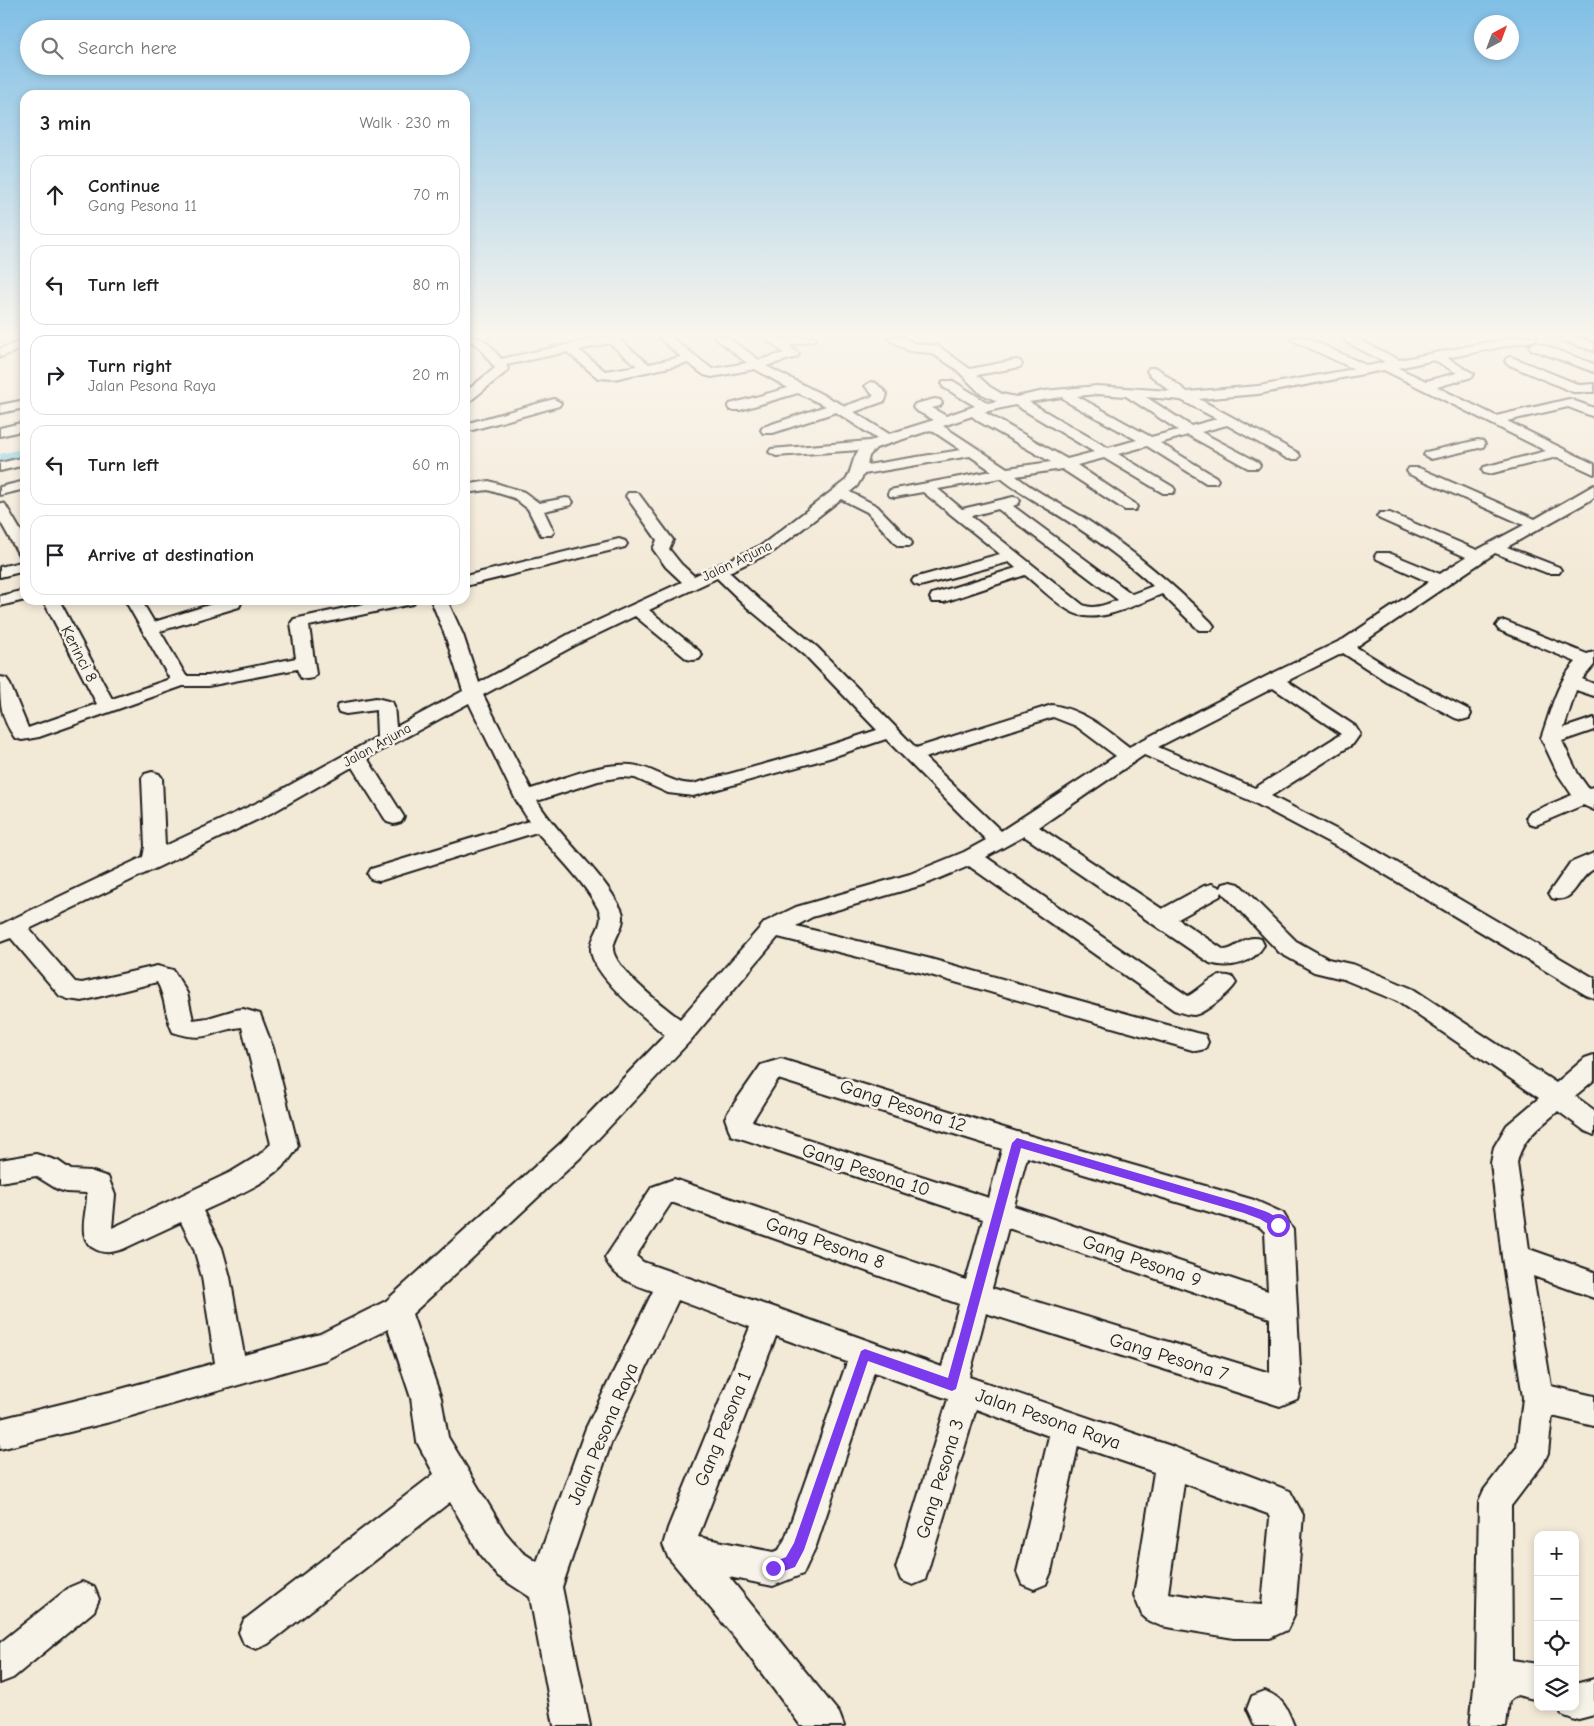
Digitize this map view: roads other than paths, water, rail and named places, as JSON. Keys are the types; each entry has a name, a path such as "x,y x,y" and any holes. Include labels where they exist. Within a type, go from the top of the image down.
{"street":[{"path":"470,427 502,418"},
{"path":"768,430 811,418"},
{"path":"854,418 888,439"},
{"path":"933,418 972,452 1035,496 1058,508 1164,586 1205,626"},
{"path":"776,452 871,445 951,418"},
{"path":"983,418 1065,464 1130,507"},
{"path":"1046,418 1168,490"},
{"path":"1106,418 1211,480"},
{"path":"1169,418 1188,430 1253,464"},
{"path":"1224,418 1294,456"},
{"path":"895,493 1065,464 1239,418"},
{"path":"1489,418 1594,470"},
{"path":"1494,420 1505,418"},
{"path":"0,432 20,427"},
{"name":"Jalan Arjuna","path":"7,931 268,806 387,739 577,637 768,548 852,482 859,471 862,455 866,448 871,445"},
{"path":"1432,455 1471,446 1494,468 1559,452"},
{"path":"859,471 972,452"},
{"path":"0,467 20,462"},
{"path":"1414,471 1534,524"},
{"path":"0,492 20,486"},
{"path":"470,488 493,486 519,495 529,501 535,508 546,532"},
{"path":"927,488 1082,611 1093,612 1164,586"},
{"path":"0,1434 110,1407 325,1346 396,1310 571,1150 681,1034 773,928 804,912 918,879 971,857 1000,842 1135,752 1343,646 1486,552 1576,502 1594,489"},
{"path":"840,493 872,509 904,543"},
{"path":"633,496 665,540 661,549 666,557 678,572 692,582"},
{"path":"960,514 1035,496"},
{"path":"535,508 566,502"},
{"path":"1576,502 1594,509"},
{"path":"1001,504 1130,600"},
{"path":"0,507 20,543"},
{"path":"1385,516 1486,552 1553,570"},
{"path":"470,580 619,544"},
{"path":"920,581 1012,556"},
{"path":"1383,556 1442,581"},
{"path":"0,572 20,567"},
{"path":"938,598 1028,570"},
{"path":"719,571 754,604 811,651 912,756 1000,842"},
{"path":"0,601 20,596"},
{"name":"Kerinci 8","path":"54,605 108,708"},
{"path":"136,605 178,681"},
{"path":"150,628 226,605"},
{"path":"0,682 5,708 18,731 22,734 32,733 108,708 178,681 208,681 306,668 301,623 370,605"},
{"path":"441,605 454,634 473,693 525,798 542,824 586,874 611,911 612,921 602,946 602,952 606,960 620,981 641,1002 681,1034"},
{"path":"638,609 693,655"},
{"path":"1506,626 1592,658 1572,681 1561,702 1560,714 1551,738 1567,774 1590,798 1536,818"},
{"path":"1343,646 1392,677 1462,714"},
{"path":"1256,796 1346,740 1351,734 1348,730 1273,680"},
{"path":"1572,681 1594,691"},
{"path":"346,708 380,704 386,706 387,739"},
{"path":"912,756 1044,712 1056,705 1135,752 1256,796 1358,849 1594,989"},
{"path":"1551,738 1594,724"},
{"path":"525,798 587,779 629,770 672,789 693,790 787,764 890,732"},
{"path":"356,757 394,816"},
{"path":"152,778 154,847 152,862"},
{"path":"379,874 542,824"},
{"path":"1025,827 1222,958 1234,958 1253,945"},
{"path":"971,857 1182,1004 1193,1006 1224,983"},
{"path":"1560,893 1578,868 1594,860"},
{"path":"1161,919 1222,890 1295,951 1322,966 1347,971 1405,995 1594,1124"},
{"path":"773,928 927,966 1196,1042"},
{"path":"0,1171 36,1165 49,1169 66,1181 90,1182 98,1185 101,1195 97,1235 104,1240 113,1240 187,1206 268,1163 281,1153 285,1146 261,1048 252,1020 243,1017 195,1030 182,1026 175,993 165,976 157,974 82,992 68,990 7,931"},
{"path":"1488,1726 1493,1690 1495,1501 1532,1453 1535,1442 1538,1398 1504,1164 1507,1147 1516,1133 1594,1065"},
{"name":"Gang Pesona 10","path":"788,1070 778,1069 770,1072 738,1118 740,1128 999,1213"},
{"name":"Gang Pesona 12","path":"788,1070 1017,1143 1244,1209 1271,1219 1278,1225 1279,1230 1284,1310"},
{"name":"Gang Pesona 3","path":"913,1568 959,1388 975,1296 1017,1143"},
{"name":"Jalan Pesona Raya","path":"674,1190 662,1195 619,1258 632,1271 768,1318 865,1355 1171,1462 1279,1502 1287,1515 1279,1609 1276,1617 1268,1622 1254,1623 1161,1609 1154,1604 1151,1595 1171,1462"},
{"name":"Gang Pesona 8","path":"674,1190 975,1296"},
{"path":"187,1206 208,1248 214,1270 232,1373"},
{"name":"Gang Pesona 9","path":"999,1213 1284,1310"},
{"path":"1516,1257 1594,1285"},
{"name":"Jalan Pesona Raya","path":"545,1587 597,1439 671,1284"},
{"name":"Gang Pesona 7","path":"975,1296 1282,1391 1287,1385 1284,1310"},
{"path":"396,1310 426,1398 433,1442 501,1554 510,1564 545,1587 572,1726"},
{"name":"Gang Pesona 1","path":"683,1546 768,1318"},
{"path":"683,1546 773,1568 791,1562 799,1546 865,1355"},
{"path":"1538,1398 1594,1411"},
{"path":"1034,1572 1067,1427"},
{"path":"256,1632 454,1478"},
{"path":"683,1546 826,1726"},
{"path":"0,1664 82,1599"},
{"path":"1493,1690 1514,1677 1534,1681"},
{"path":"1579,1701 1594,1697"}],"waterway":[{"path":"0,458 20,453"}]}
